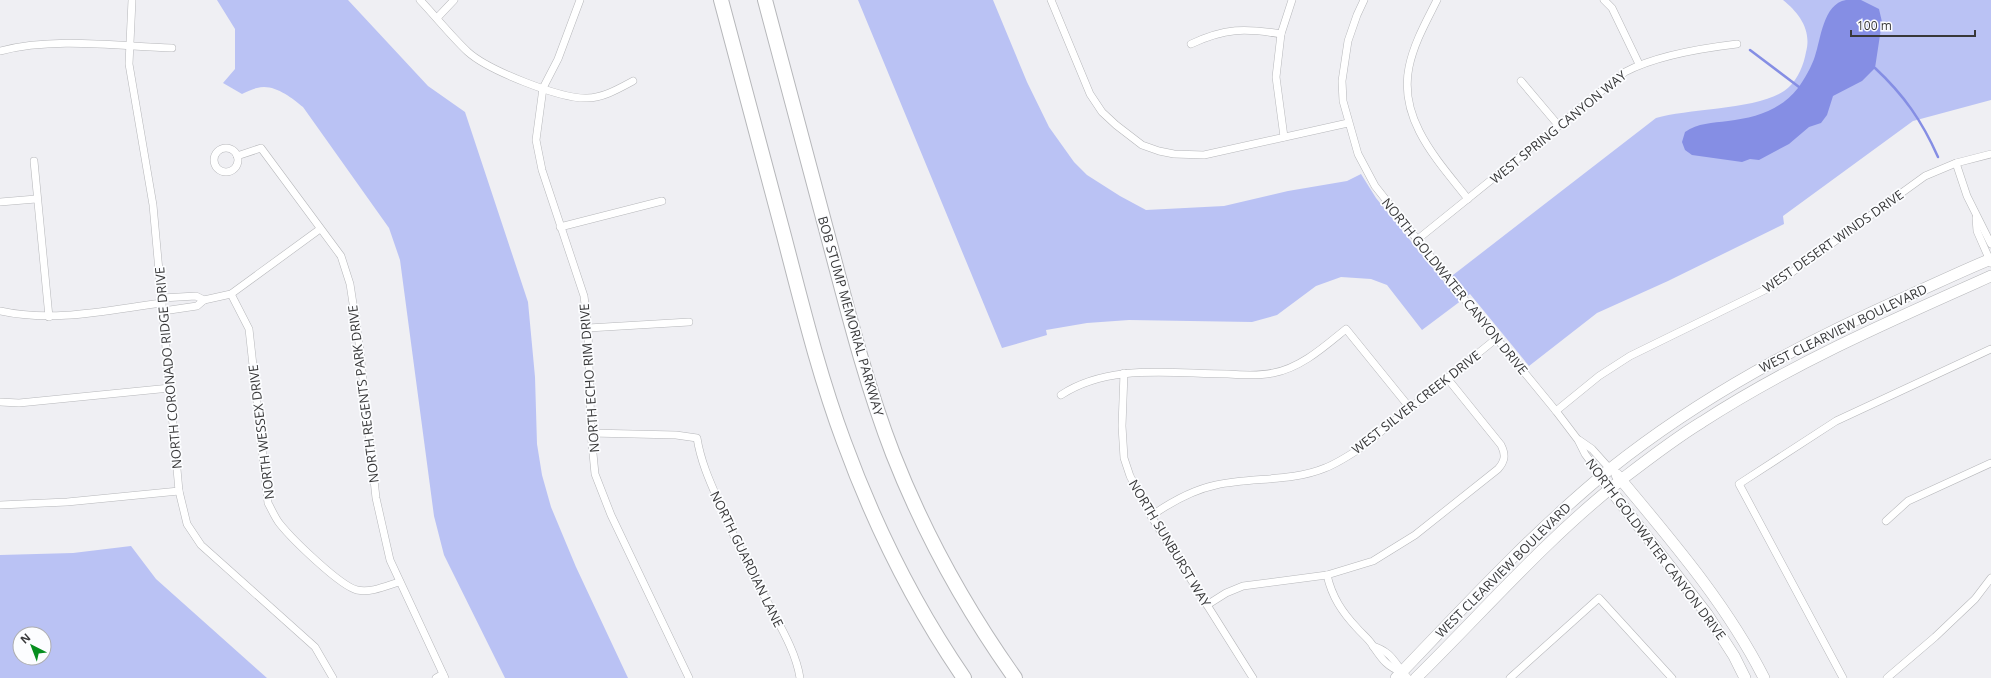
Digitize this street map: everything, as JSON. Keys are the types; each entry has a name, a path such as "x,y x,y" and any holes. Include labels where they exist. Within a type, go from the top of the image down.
{"highway":[{"path":"721,0 810,334 843,441 880,529 897,564 936,634 964,678"},
{"name":"BOB STUMP MEMORIAL PARKWAY","path":"765,0 852,330 886,436 911,496 940,556 975,618 1015,678"}],"street":[{"name":"NORTH CORONADO RIDGE DRIVE","path":"132,0 129,64 153,206 179,492 187,524 201,545 315,647 333,678"},
{"path":"420,0 469,52 498,70 543,88 566,96 588,98 616,90 633,81"},
{"path":"437,18 454,0"},
{"name":"NORTH ECHO RIM DRIVE","path":"580,0 558,59 543,88 536,140 542,170 584,296 588,328 591,433 595,474 611,515 689,678"},
{"path":"1051,0 1090,94 1102,112 1116,126 1142,144 1159,151 1174,154 1204,155 1348,123"},
{"path":"1284,138 1276,77 1281,34 1292,0"},
{"name":"NORTH GOLDWATER CANYON DRIVE","path":"1364,0 1356,15 1348,41 1344,63 1343,101 1358,154 1375,186 1465,300 1556,411 1578,440 1585,454 1606,473 1621,481 1714,594 1745,641 1764,678"},
{"path":"1437,0 1416,42 1409,68 1408,94 1414,121 1425,144 1468,200"},
{"path":"1604,0 1612,8 1639,64"},
{"path":"1191,44 1209,36 1229,31 1251,29 1281,34"},
{"path":"0,51 16,47 58,44 172,48"},
{"name":"WEST SPRING CANYON WAY","path":"1418,239 1625,72 1639,64 1737,44"},
{"path":"1521,81 1559,126"},
{"name":"NORTH REGENTS PARK DRIVE","path":"237,156 262,148 341,256 350,284 359,343 376,498 390,560 444,676"},
{"name":"WEST DESERT WINDS DRIVE","path":"1556,411 1616,364 1773,286 1925,176 1956,163 1991,154"},
{"path":"34,161 36,199 49,317"},
{"path":"1956,163 1976,218 1983,227 1991,244"},
{"path":"0,202 36,199"},
{"path":"560,227 662,201"},
{"path":"1976,218 1977,231 1990,260"},
{"path":"163,311 197,306 204,300 231,294 320,229"},
{"name":"WEST CLEARVIEW BOULEVARD","path":"1402,676 1514,555 1606,473 1683,415 1768,363 1872,312 1990,260"},
{"name":"WEST CLEARVIEW BOULEVARD","path":"1416,678 1548,545 1621,481 1701,422 1767,383 1875,328 1991,276"},
{"name":"NORTH WESSEX DRIVE","path":"231,294 249,329 268,503 280,524 316,559 341,580 357,590 374,589 399,582"},
{"path":"0,311 20,316 49,317 196,296 204,300"},
{"path":"588,328 689,322"},
{"path":"1061,395 1074,386 1096,378 1124,373 1246,375 1273,373 1291,367 1317,352 1346,329 1410,408"},
{"name":"WEST SILVER CREEK DRIVE","path":"1150,516 1177,499 1196,490 1215,485 1290,476 1324,468 1343,460 1362,447 1497,338"},
{"path":"1843,678 1739,484 1836,421 1991,348"},
{"name":"NORTH SUNBURST WAY","path":"1124,373 1122,426 1124,458 1130,476 1150,516 1253,678"},
{"path":"1207,605 1226,593 1242,586 1327,575 1373,561 1394,550 1415,535 1498,469 1505,459 1505,452 1447,378"},
{"path":"0,402 25,402 170,388"},
{"name":"NORTH GUARDIAN LANE","path":"591,433 676,435 697,438 700,458 711,486 740,550 779,623 798,668 800,678"},
{"name":"NORTH GOLDWATER CANYON DRIVE","path":"1578,440 1592,449 1606,473 1610,490 1708,614 1734,656 1745,678"},
{"path":"1886,521 1908,501 1991,463"},
{"path":"0,506 67,502 179,492"},
{"path":"1327,575 1333,596 1340,608 1373,646 1378,654 1402,676"},
{"path":"1886,678 1935,637 1969,604 1991,578"},
{"path":"1510,678 1600,598 1670,677"},
{"path":"436,678 444,676"}],"shaded area":[{"path":"217,0 348,0 428,86 465,112 528,302 535,377 537,444 542,475 551,507 576,567 628,678 505,678 444,555 434,516 400,260 389,228 303,107 282,92 269,87 253,89 242,94 223,83 235,69 235,29"},
{"path":"858,0 993,0 1027,82 1049,127 1074,162 1087,175 1120,196 1146,210 1224,206 1288,191 1347,181 1361,174 1376,198 1444,282 1656,118 1746,104 1778,95 1789,87 1798,76 1802,66 1805,57 1807,36 1806,29 1799,16 1783,0 1991,0 1991,100 1913,121 1783,216 1784,224 1668,281 1597,313 1529,366 1470,294 1422,330 1387,285 1371,279 1341,277 1316,286 1277,315 1252,322 1129,320 1087,323 1046,330 1047,335 1002,348"},
{"path":"131,546 156,579 267,678 0,678 0,555 73,553"}],"water":[{"path":"1846,0 1861,0 1879,9 1882,22 1875,68 1862,81 1833,96 1827,115 1821,123 1809,127 1789,144 1759,160 1750,159 1742,162 1692,155 1685,150 1682,142 1685,132 1690,129 1705,124 1748,118 1767,112 1784,102 1798,88 1808,73 1815,56 1824,23 1832,8 1838,3"}],"waterway":[{"path":"1750,50 1799,87"},
{"path":"1875,68 1895,88 1919,120 1938,157"}]}
